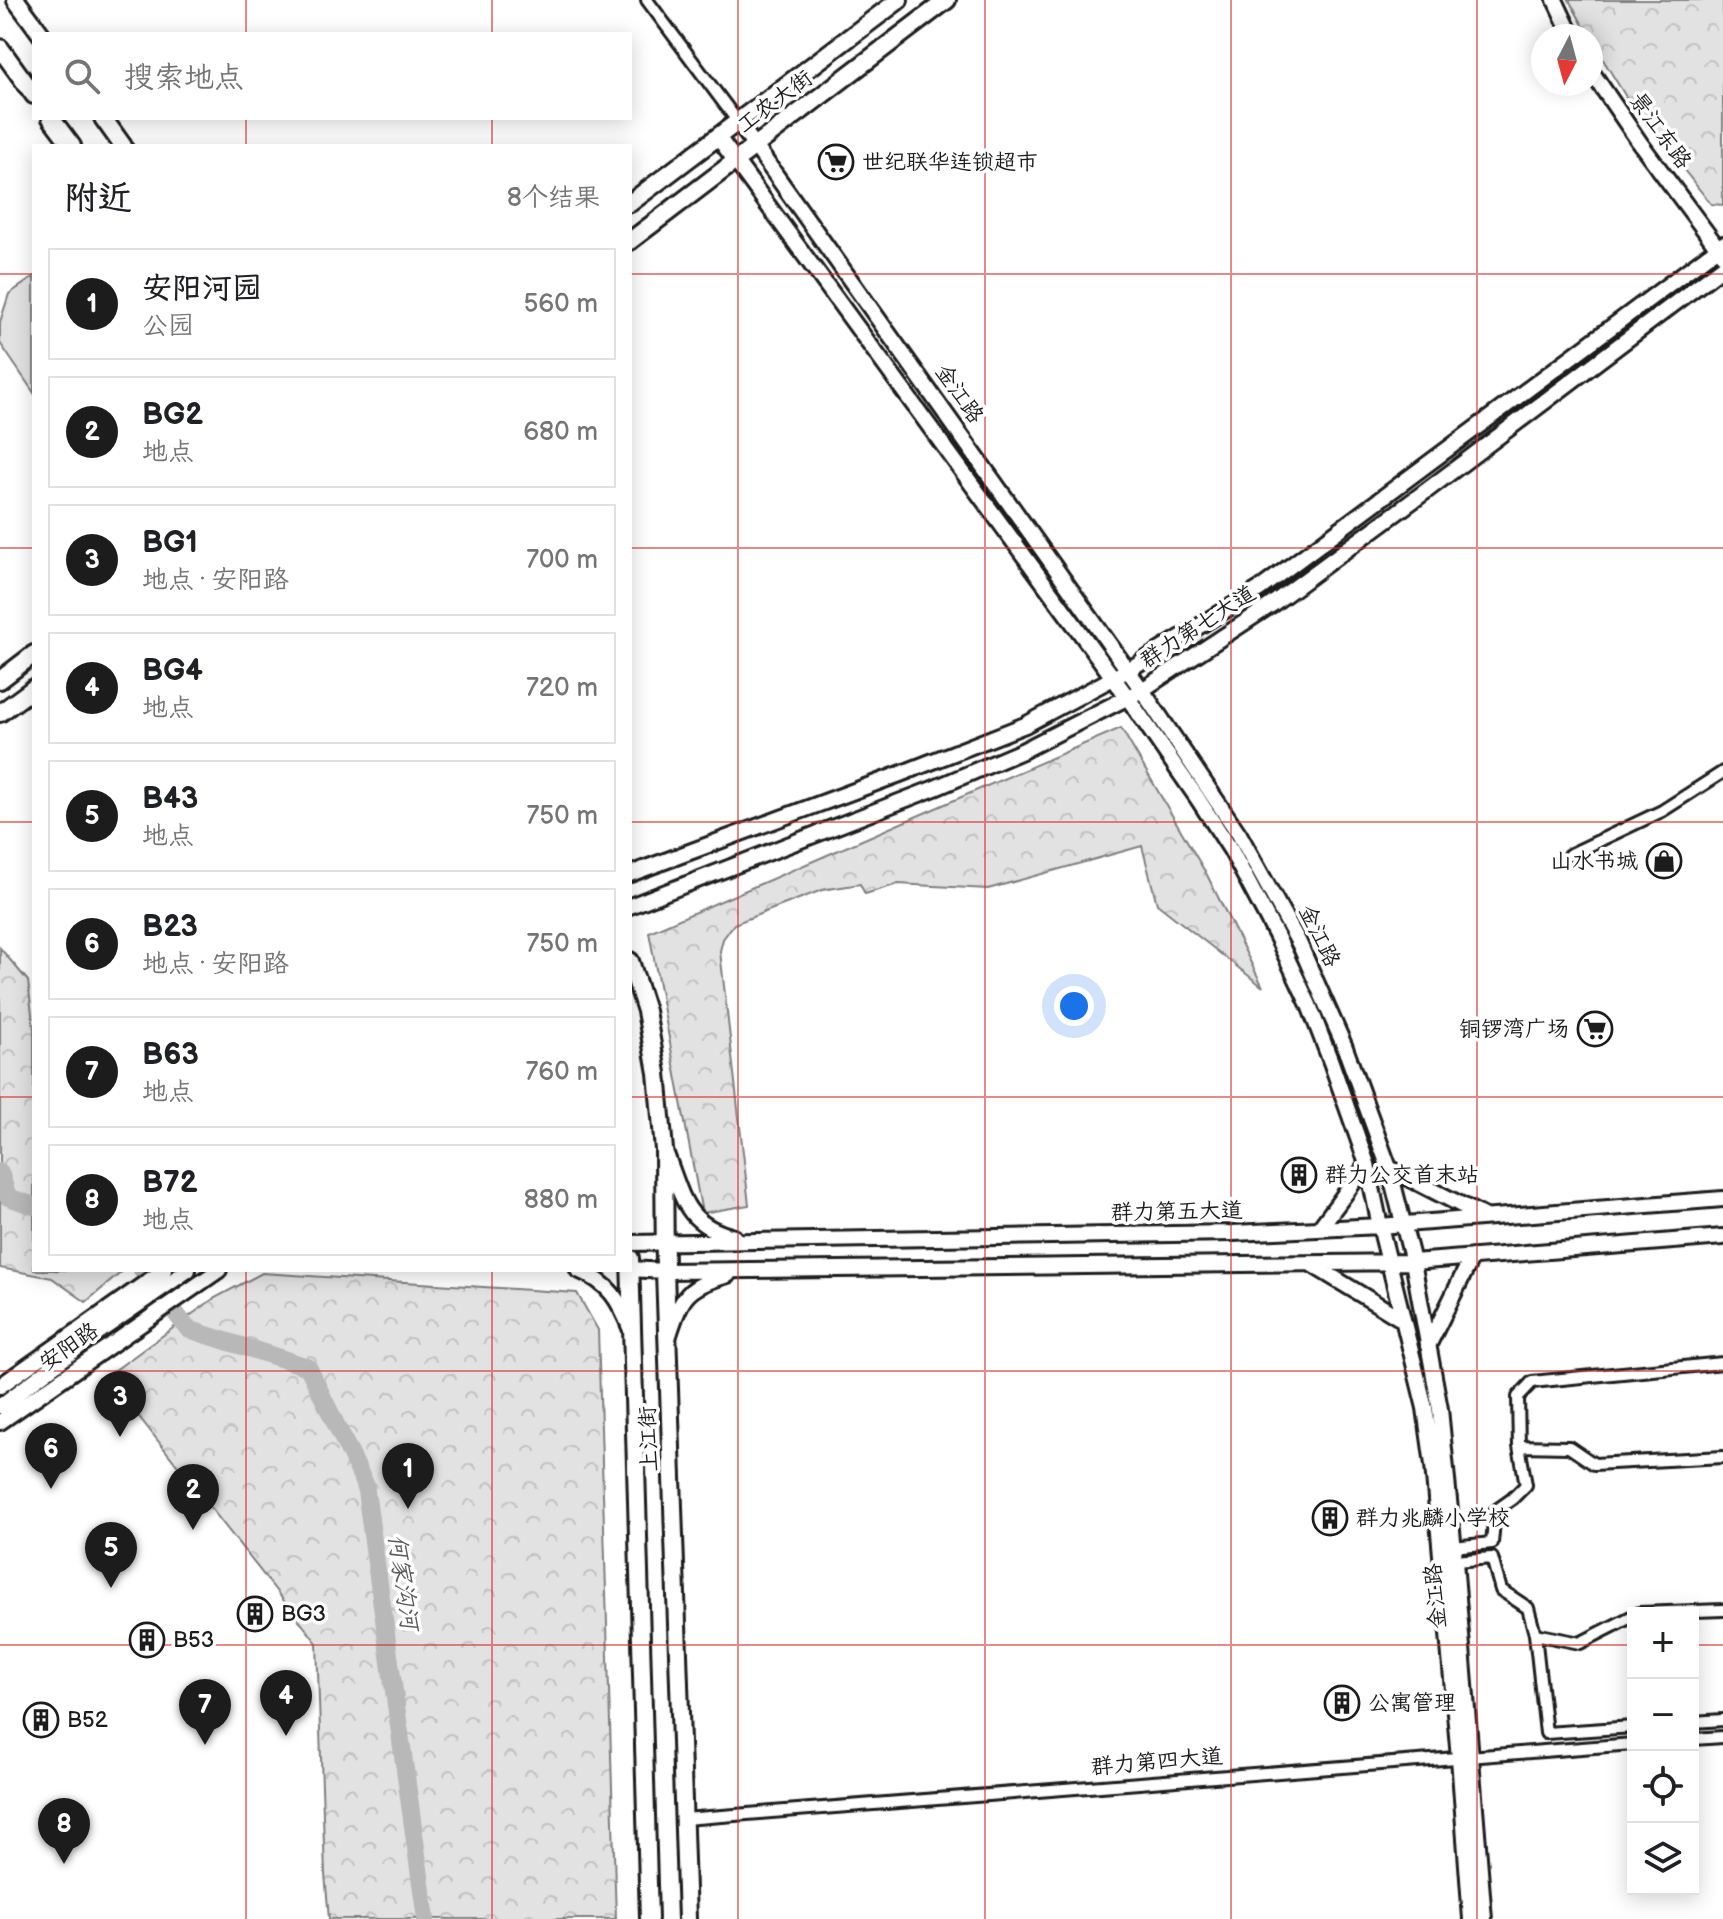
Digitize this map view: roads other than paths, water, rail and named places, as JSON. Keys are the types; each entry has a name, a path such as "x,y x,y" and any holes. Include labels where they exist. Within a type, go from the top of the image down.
{"main road":[{"path":"16,0 40,32"},
{"name":"工农大街","path":"632,202 899,0"},
{"name":"工农大街","path":"632,239 947,0"},
{"path":"1555,0 1566,24"},
{"path":"0,48 32,92"},
{"name":"景江东路","path":"1603,89 1640,143 1721,249"},
{"path":"52,120 70,144"},
{"path":"104,120 122,144"},
{"name":"金江路","path":"738,122 1128,670 1239,834 1299,943 1344,1045 1389,1168 1404,1224 1440,1409 1454,1554 1475,1896 1471,1919"},
{"name":"金江路","path":"718,137 1128,698 1231,850 1309,1005 1367,1164 1425,1408 1466,1757"},
{"name":"群力第七大道","path":"632,873 1025,725 1128,670 1261,588 1721,249"},
{"name":"群力第七大道","path":"632,905 935,788 1022,751 1142,690 1271,605 1723,267"},
{"path":"0,680 32,656"},
{"path":"0,713 32,689"},
{"name":"上江街","path":"632,967 646,1011 657,1073 664,1150 665,1271 687,1919"},
{"path":"664,1150 690,1212 717,1232 750,1241"},
{"path":"1319,1229 1367,1164"},
{"path":"1389,1168 1485,1218"},
{"name":"群力第五大道","path":"632,1243 1233,1233 1380,1226 1723,1199"},
{"path":"632,1269 1389,1263 1723,1237"},
{"path":"1427,1346 1472,1257"},
{"path":"1311,1264 1403,1320"},
{"path":"668,1339 685,1295 711,1280 745,1270"},
{"name":"安阳路","path":"0,1386 161,1272"},
{"path":"0,1406 185,1272"},
{"path":"582,1272 607,1286 621,1305 633,1336"},
{"name":"上江街","path":"630,1272 649,1919"},
{"name":"安阳路","path":"0,1422 213,1273"},
{"name":"金江路","path":"1475,1896 1484,1919"}],"street":[{"path":"647,0 738,122"},
{"path":"1569,855 1662,811 1723,772"},
{"path":"1454,1554 1492,1543 1495,1511 1526,1485 1519,1446 1518,1397 1532,1382 1723,1363"},
{"path":"1519,1446 1569,1447 1594,1464 1723,1457"},
{"path":"1454,1554 1492,1558 1501,1590 1528,1608 1535,1634 1546,1733 1627,1727"},
{"path":"1699,1611 1723,1610"},
{"path":"1535,1634 1580,1643 1627,1619"},
{"path":"1699,1722 1723,1720"},
{"path":"1699,1739 1723,1737"},
{"name":"群力第四大道","path":"684,1819 1627,1744"}],"waterway":[{"name":"何家沟河","path":"0,1172 8,1197 32,1205"},
{"name":"何家沟河","path":"144,1272 188,1329 308,1367 365,1484 426,1919"}],"place":[{"name":"世纪联华连锁超市","path":"836,162"},
{"name":"山水书城","path":"1664,861"},
{"name":"铜锣湾广场","path":"1595,1029"},
{"name":"群力公交首末站","path":"1299,1175"},
{"name":"BG1","path":"120,1437"},
{"name":"B23","path":"51,1489"},
{"name":"安阳河园","path":"408,1509"},
{"name":"群力兆麟小学校","path":"1330,1518"},
{"name":"BG2","path":"193,1530"},
{"name":"B43","path":"111,1588"},
{"name":"BG3","path":"255,1614"},
{"name":"B53","path":"147,1640"},
{"name":"公寓管理","path":"1342,1703"},
{"name":"B52","path":"41,1720"},
{"name":"BG4","path":"286,1736"},
{"name":"B63","path":"205,1745"},
{"name":"B72","path":"64,1864"}]}
